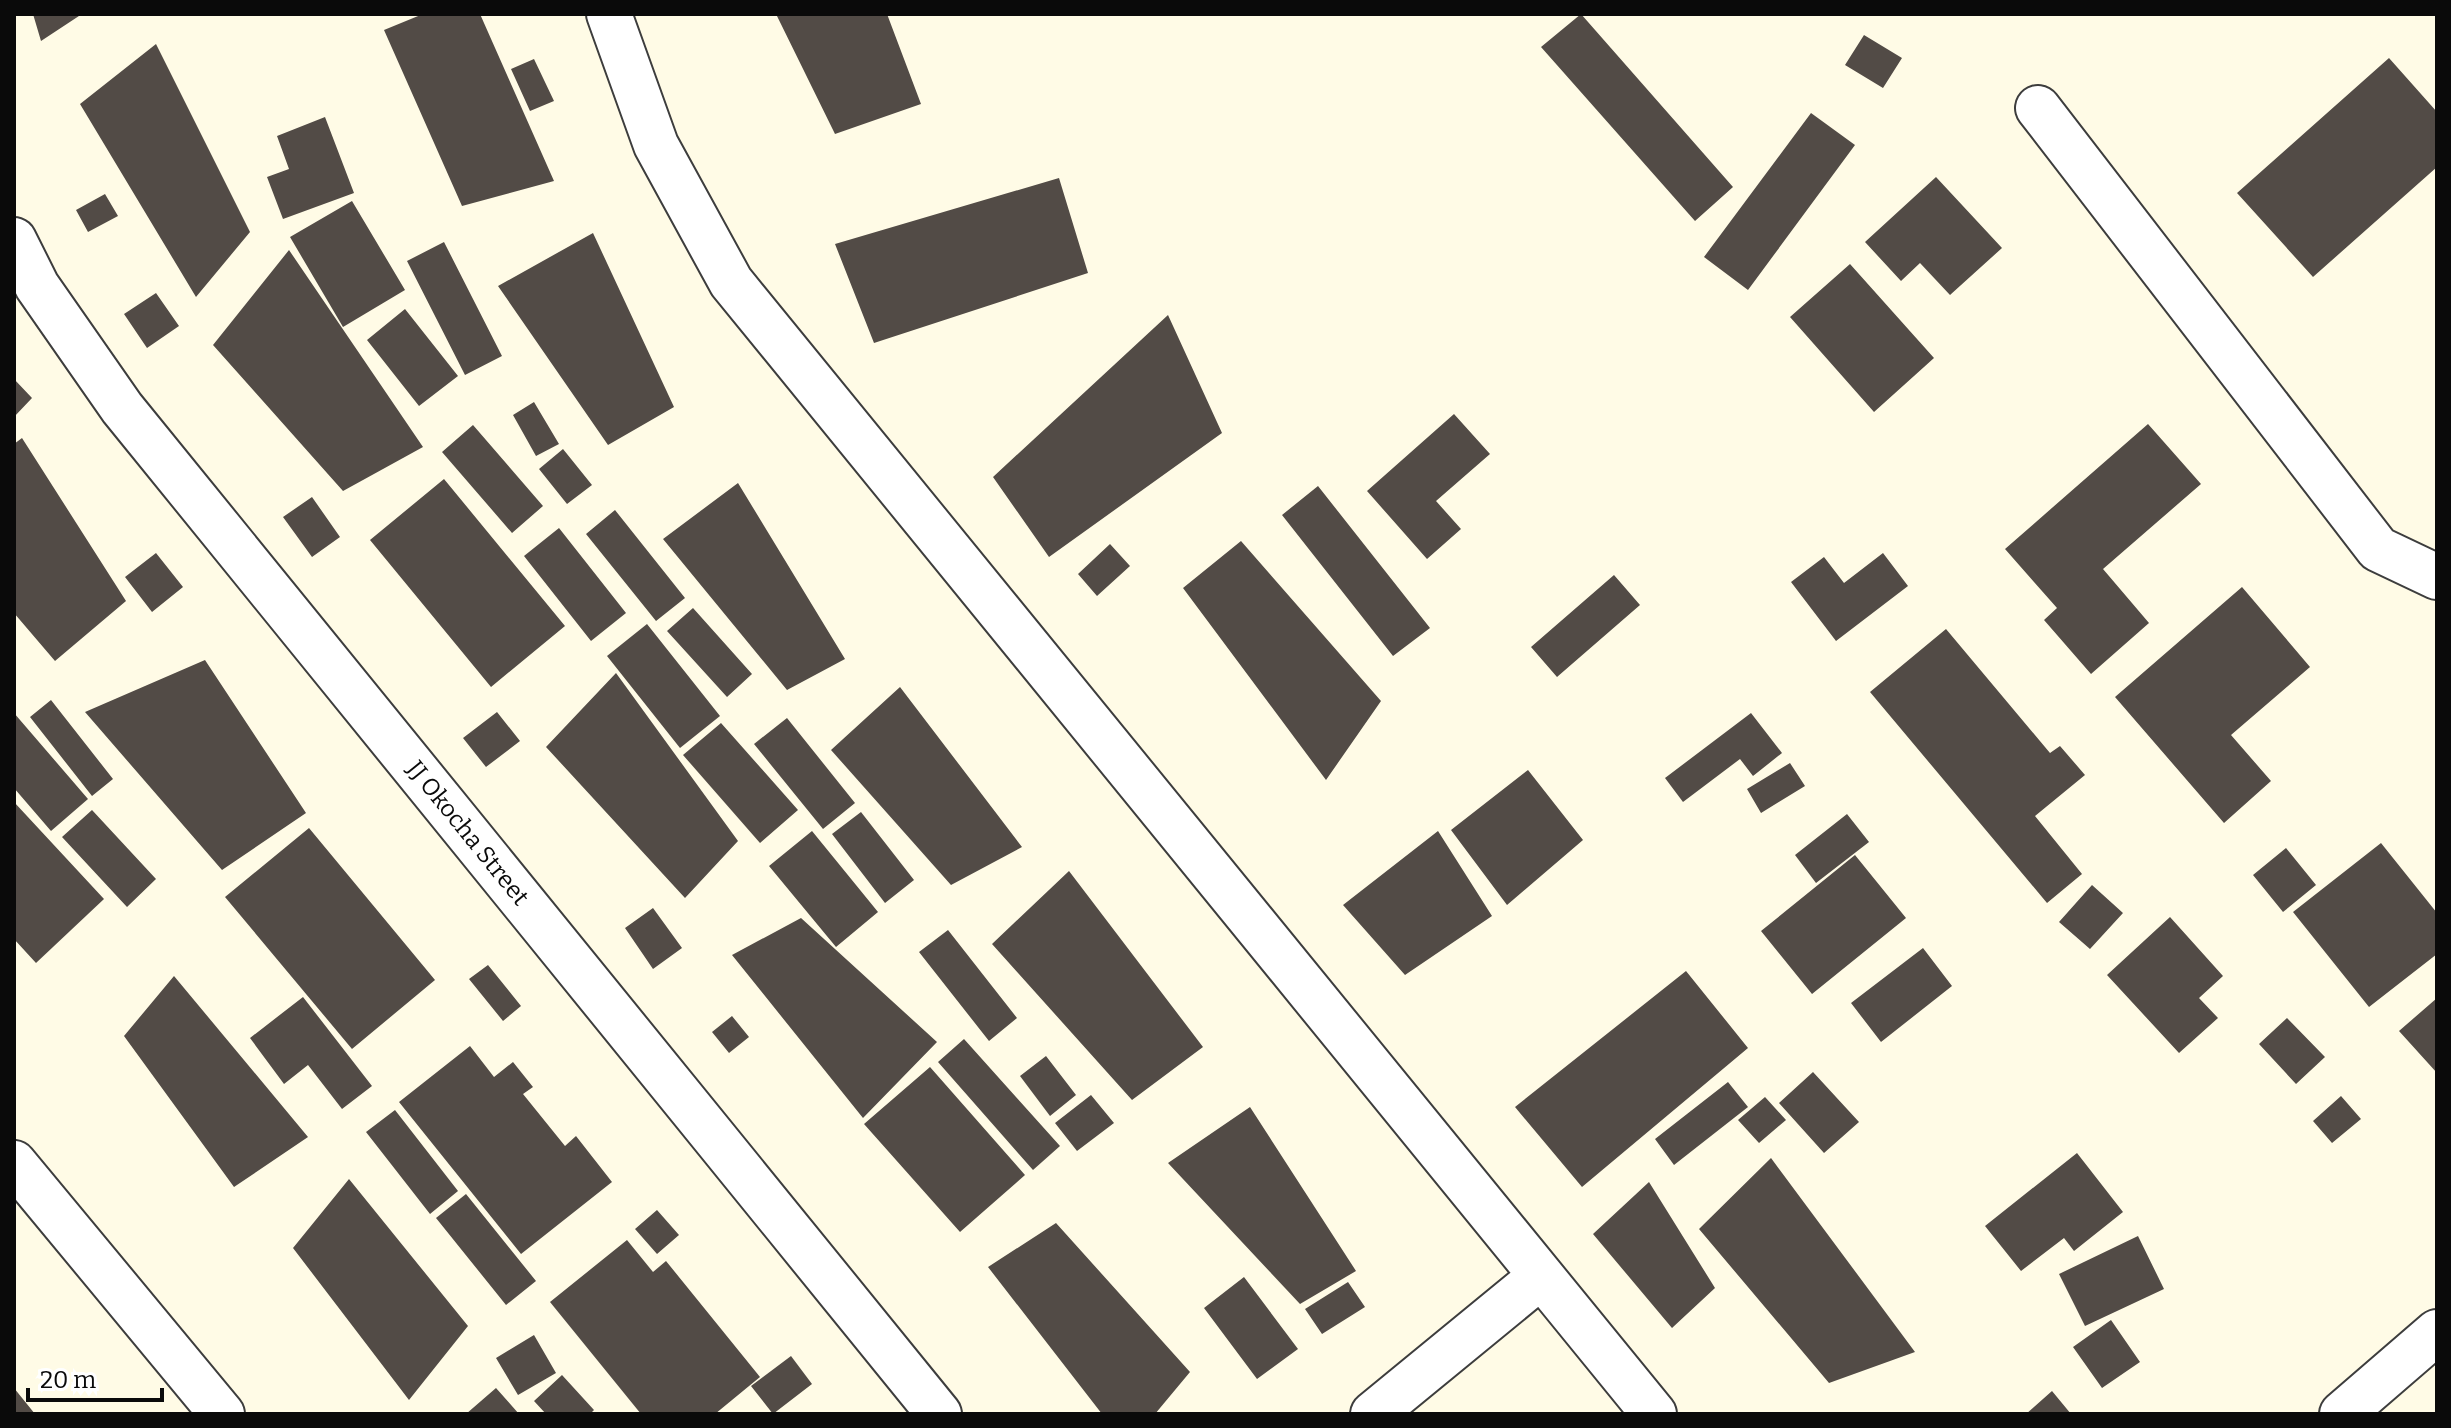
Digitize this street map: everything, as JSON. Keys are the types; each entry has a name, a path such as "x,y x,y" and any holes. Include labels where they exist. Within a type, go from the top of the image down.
{"street":[{"path":"609,14 656,145 731,282 1654,1414"},
{"path":"2038,108 2378,549 2437,577"},
{"name":"JJ Okocha Street","path":"14,240 37,286 122,408 939,1414"},
{"path":"14,1163 222,1414"},
{"path":"1373,1414 1540,1277"},
{"path":"2342,1414 2437,1332"}],"building":[{"path":"33,14 82,14 41,41"},
{"path":"423,14 480,14 554,181 462,206 384,30"},
{"path":"776,14 887,14 921,104 835,134"},
{"path":"1581,14 1733,187 1695,221 1541,47"},
{"path":"1864,35 1902,58 1883,88 1845,65"},
{"path":"156,44 250,232 196,297 80,104"},
{"path":"2389,58 2437,112 2437,167 2313,277 2237,193"},
{"path":"534,59 554,101 530,111 511,69"},
{"path":"1811,113 1855,145 1748,290 1704,257"},
{"path":"325,117 354,193 283,219 267,177 289,169 277,136"},
{"path":"1936,177 2002,248 1950,295 1920,263 1901,281 1865,242"},
{"path":"1059,178 1088,273 874,343 835,244"},
{"path":"105,194 118,216 88,232 76,210"},
{"path":"352,201 405,290 343,327 290,237"},
{"path":"593,233 674,407 608,445 498,286"},
{"path":"444,242 502,356 465,375 407,261"},
{"path":"289,250 423,447 343,491 213,345"},
{"path":"1850,264 1934,358 1874,412 1790,317"},
{"path":"156,293 179,326 147,348 124,314"},
{"path":"405,309 458,376 419,406 367,340"},
{"path":"1168,315 1222,433 1049,557 993,477"},
{"path":"14,379 32,398 14,417"},
{"path":"534,402 559,444 536,456 513,415"},
{"path":"1454,414 1490,454 1436,501 1461,529 1427,559 1367,491"},
{"path":"2148,424 2201,484 2103,569 2149,623 2091,674 2044,620 2057,608 2005,549"},
{"path":"473,425 543,506 512,533 442,452"},
{"path":"22,438 126,601 55,661 14,613 14,444"},
{"path":"563,449 592,485 567,504 539,469"},
{"path":"444,479 565,626 491,687 370,540"},
{"path":"738,483 845,659 787,690 663,539"},
{"path":"1318,486 1430,628 1393,656 1282,515"},
{"path":"312,497 340,537 312,557 283,517"},
{"path":"615,510 685,598 656,621 586,534"},
{"path":"559,528 626,613 591,641 524,556"},
{"path":"1241,541 1381,701 1326,780 1183,588"},
{"path":"1110,544 1130,566 1097,596 1078,574"},
{"path":"156,553 183,587 152,612 125,577"},
{"path":"1883,553 1908,586 1836,641 1791,582 1824,557 1844,583"},
{"path":"1614,575 1640,605 1557,677 1531,647"},
{"path":"2242,587 2310,667 2231,735 2271,781 2224,823 2115,697"},
{"path":"693,608 752,674 727,697 667,631"},
{"path":"647,624 720,716 680,748 607,656"},
{"path":"1946,629 2050,753 2060,746 2085,775 2035,816 2082,874 2047,903 1870,692"},
{"path":"205,660 306,813 222,870 85,712"},
{"path":"616,673 738,841 685,898 546,747"},
{"path":"900,687 1022,847 951,885 831,750"},
{"path":"51,700 113,779 92,796 30,717"},
{"path":"497,712 520,741 486,767 463,738"},
{"path":"14,713 88,799 51,831 14,788"},
{"path":"1751,713 1782,753 1753,776 1740,759 1683,802 1665,778"},
{"path":"787,718 855,803 823,829 754,744"},
{"path":"721,723 798,810 760,843 683,755"},
{"path":"1790,763 1805,786 1761,813 1747,789"},
{"path":"1528,770 1583,840 1507,905 1451,830"},
{"path":"14,802 104,899 36,963 14,939"},
{"path":"92,810 156,879 127,907 62,837"},
{"path":"861,812 914,880 885,903 832,834"},
{"path":"1847,814 1869,842 1816,883 1795,855"},
{"path":"309,828 435,980 352,1049 225,897"},
{"path":"812,831 878,912 836,947 769,866"},
{"path":"1438,831 1492,916 1405,975 1343,905"},
{"path":"2381,843 2437,913 2437,954 2369,1007 2293,912"},
{"path":"2286,848 2316,885 2283,912 2253,875"},
{"path":"1855,855 1906,918 1812,994 1761,931"},
{"path":"1069,871 1203,1047 1132,1100 992,944"},
{"path":"2092,885 2123,913 2090,949 2059,922"},
{"path":"653,908 682,948 653,969 625,928"},
{"path":"2170,917 2223,976 2199,998 2218,1018 2179,1053 2107,975"},
{"path":"801,918 937,1042 863,1118 732,955"},
{"path":"948,930 1017,1018 989,1041 919,952"},
{"path":"1923,948 1952,986 1881,1042 1851,1003"},
{"path":"488,965 521,1006 503,1021 469,979"},
{"path":"1686,971 1748,1048 1582,1187 1515,1107"},
{"path":"174,976 308,1137 234,1187 124,1036"},
{"path":"303,997 372,1086 342,1109 308,1065 284,1084 250,1038"},
{"path":"2437,998 2437,1073 2399,1031"},
{"path":"732,1016 749,1037 729,1053 712,1032"},
{"path":"2287,1018 2325,1057 2296,1084 2259,1044"},
{"path":"964,1039 1060,1146 1033,1170 938,1062"},
{"path":"470,1046 494,1077 513,1062 533,1087 523,1094 565,1146 576,1136 612,1182 521,1254 399,1102"},
{"path":"1046,1056 1076,1095 1050,1116 1020,1076"},
{"path":"930,1067 1025,1175 960,1232 864,1124"},
{"path":"1813,1072 1859,1122 1824,1153 1779,1103"},
{"path":"1728,1082 1748,1107 1674,1165 1655,1139"},
{"path":"1091,1095 1114,1123 1077,1151 1055,1123"},
{"path":"2341,1096 2361,1119 2332,1143 2313,1121"},
{"path":"1765,1097 1786,1120 1759,1143 1738,1120"},
{"path":"1250,1107 1356,1271 1300,1304 1168,1163"},
{"path":"395,1110 458,1191 430,1214 366,1132"},
{"path":"2077,1153 2123,1212 2074,1251 2064,1238 2021,1271 1985,1226"},
{"path":"1771,1158 1915,1352 1829,1383 1699,1229"},
{"path":"349,1179 468,1326 409,1400 293,1248"},
{"path":"1649,1182 1715,1288 1672,1328 1593,1234"},
{"path":"466,1194 536,1281 506,1305 436,1218"},
{"path":"657,1210 679,1235 657,1254 635,1229"},
{"path":"1056,1223 1190,1372 1155,1414 1102,1414 988,1267"},
{"path":"2138,1236 2164,1289 2085,1326 2059,1274"},
{"path":"627,1240 653,1272 666,1261 760,1377 715,1414 641,1414 550,1302"},
{"path":"1244,1277 1298,1349 1257,1379 1204,1308"},
{"path":"1348,1282 1365,1307 1322,1334 1305,1309"},
{"path":"2111,1320 2140,1362 2102,1388 2073,1347"},
{"path":"534,1335 556,1373 518,1395 496,1358"},
{"path":"791,1356 812,1384 773,1414 751,1386"},
{"path":"562,1375 594,1410 590,1414 546,1414 534,1401"},
{"path":"14,1388 35,1414 14,1414"},
{"path":"496,1388 519,1414 466,1414"},
{"path":"2052,1391 2071,1414 2026,1414"}]}
